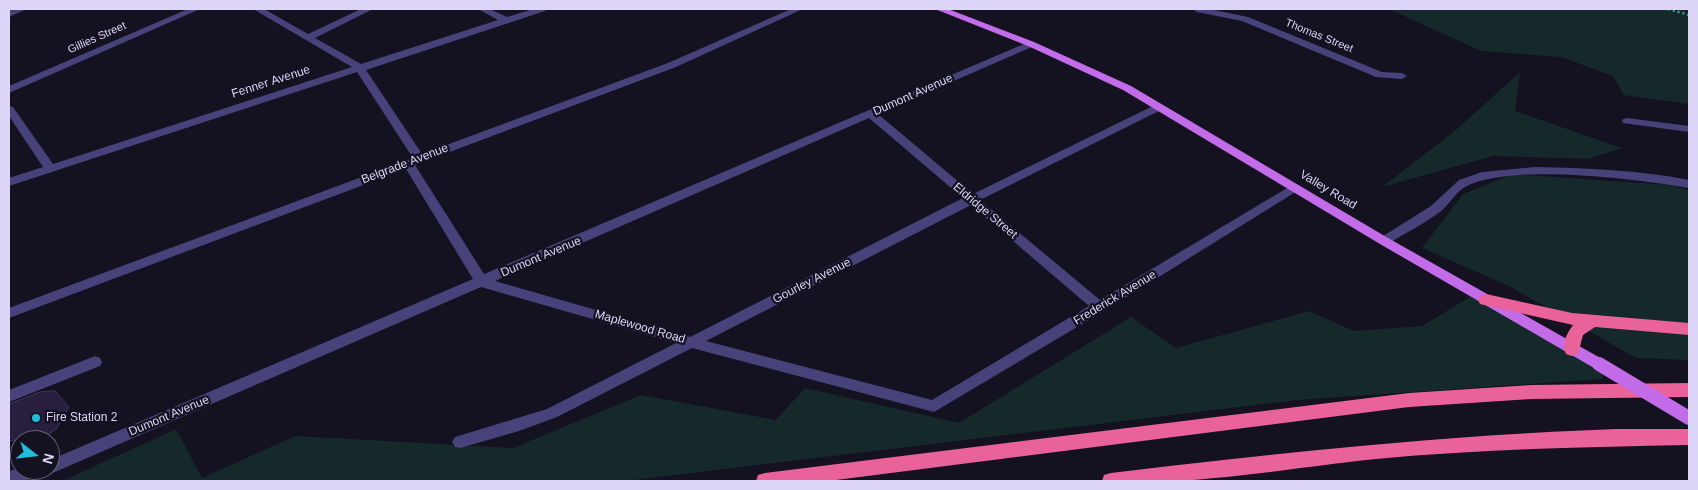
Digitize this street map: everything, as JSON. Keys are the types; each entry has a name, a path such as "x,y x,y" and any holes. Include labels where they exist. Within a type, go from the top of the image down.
{"highway":[{"path":"1486,300 1529,311 1595,321 1689,329"},
{"path":"1572,349 1574,334 1580,326 1595,321"},
{"path":"765,481 1409,400 1548,391 1689,390"},
{"path":"1111,481 1467,443 1564,437 1689,437"}],"main road":[{"name":"Valley Road","path":"940,9 1031,44 1127,88 1384,241 1599,364 1689,418"}],"street":[{"path":"9,14 22,9"},
{"name":"Gillies Street","path":"9,90 195,9"},
{"path":"258,9 359,67 482,282"},
{"path":"309,37 368,9"},
{"path":"483,9 506,20"},
{"name":"Fenner Avenue","path":"9,182 542,9"},
{"name":"Belgrade Avenue","path":"9,313 672,65 798,9"},
{"name":"Thomas Street","path":"1198,9 1245,19 1380,75 1402,76"},
{"name":"Dumont Avenue","path":"60,463 1031,44"},
{"name":"Gourley Avenue","path":"460,442 519,426 552,413 693,343 972,199 1159,107"},
{"path":"9,109 50,168"},
{"name":"Eldridge Street","path":"871,114 1099,307"},
{"path":"1627,121 1689,129"},
{"path":"1384,241 1436,209 1462,183 1486,174 1523,171 1552,172 1674,181 1689,184"},
{"name":"Frederick Avenue","path":"934,406 1296,188"},
{"name":"Maplewood Road","path":"482,282 693,343 934,406"},
{"path":"9,396 95,362"}],"path":[{"path":"1668,9 1689,15"}],"green space":[{"path":"1389,9 1689,9 1689,104 1624,95 1613,76 1561,57 1481,51"},
{"path":"1520,72 1515,111 1622,148 1588,159 1493,156 1382,187 1456,130"},
{"path":"1513,174 1669,185 1689,190 1689,360 1636,358 1507,285 1422,248 1463,194"},
{"path":"1473,295 1604,368 1602,379 1297,400 625,481 62,481 176,429 202,478 295,436 513,448 641,395 776,420 805,388 959,423 1131,317 1176,348 1309,311 1354,331 1422,326"}],"building":[{"name":"Fire Station 2","path":"55,391 69,407 57,428 54,430 10,430 9,441 9,404 40,392"}],"place":[{"name":"Fire Station 2","path":"36,418"}]}
